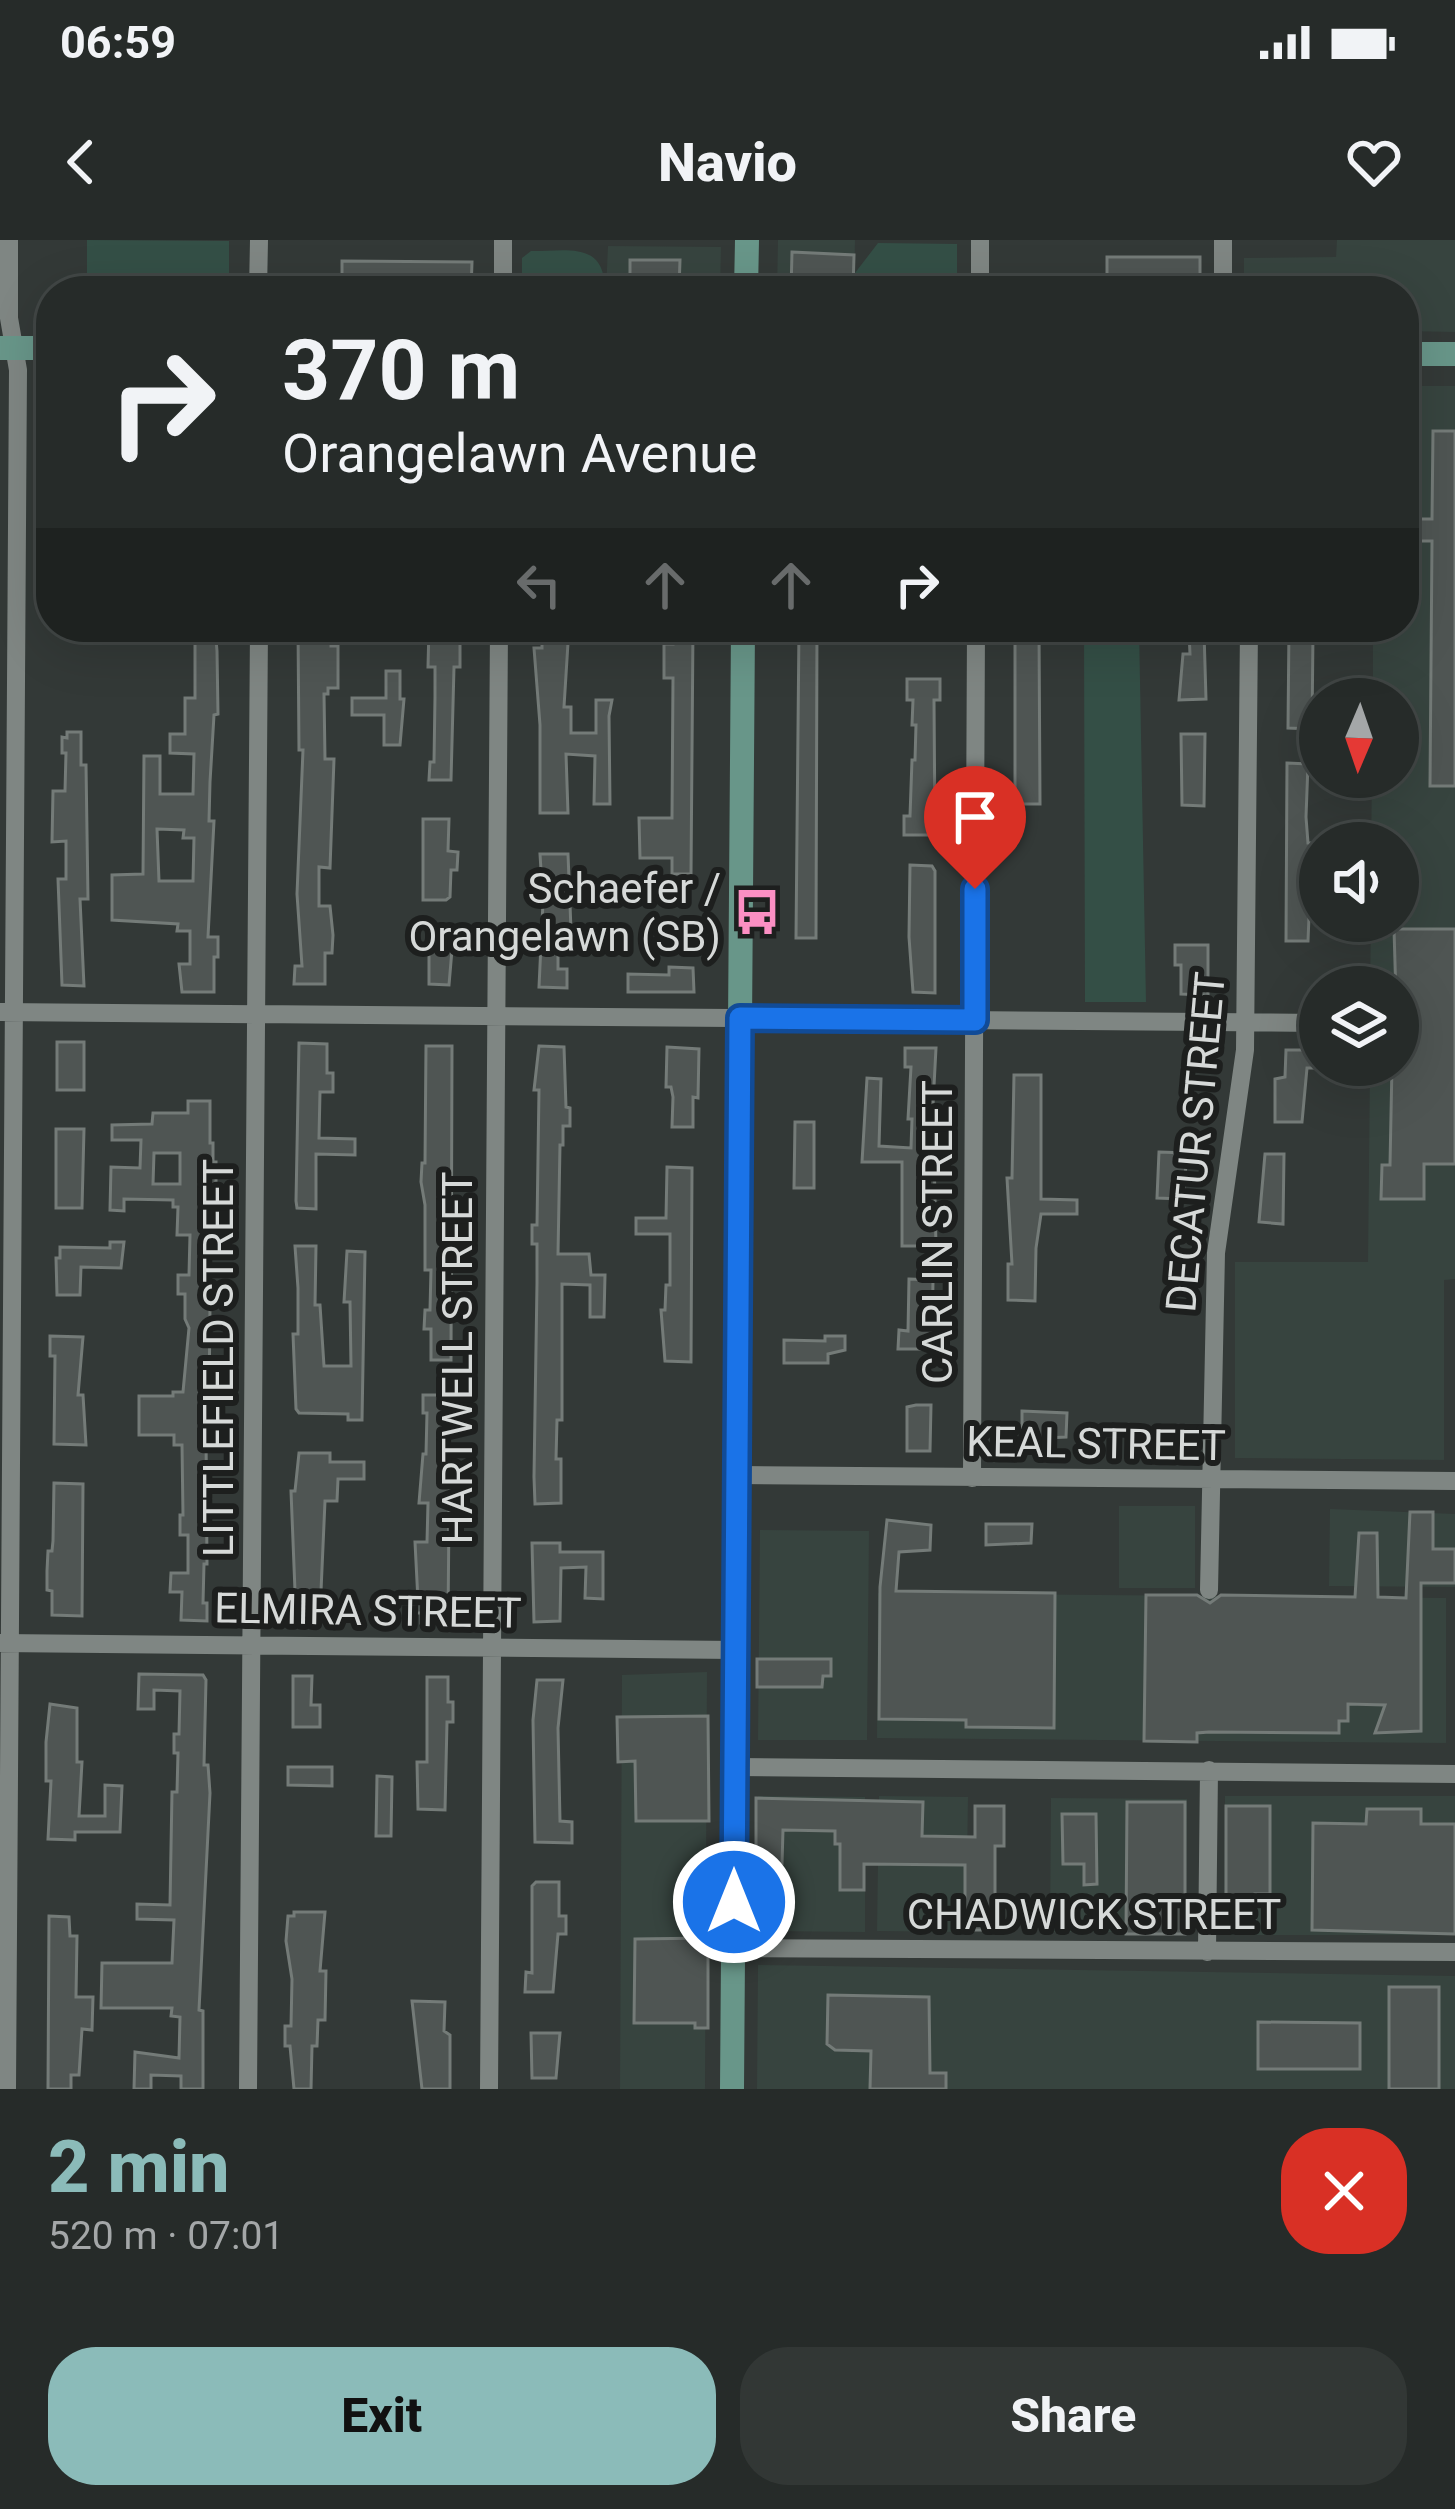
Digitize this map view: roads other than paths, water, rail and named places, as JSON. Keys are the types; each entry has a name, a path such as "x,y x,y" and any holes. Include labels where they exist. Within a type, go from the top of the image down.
{"main road":[{"path":"746,276 747,240"},
{"path":"1419,354 1455,354"},
{"path":"732,2089 743,642"}],"street":[{"path":"7,2089 7,1013 18,370 7,348 9,240"},
{"path":"258,276 259,240"},
{"path":"503,240 503,276"},
{"path":"980,240 980,276"},
{"path":"1222,276 1223,240"},
{"name":"LITTLEFIELD STREET","path":"248,2089 259,642"},
{"name":"HARTWELL STREET","path":"489,2089 499,642"},
{"name":"CARLIN STREET","path":"972,1478 976,642"},
{"name":"DECATUR STREET","path":"1209,1590 1216,1252 1245,1050 1249,642"},
{"path":"7,1013 1299,1023"},
{"name":"KEAL STREET","path":"737,1475 1455,1480"},
{"name":"ELMIRA STREET","path":"5,1643 736,1650"},
{"path":"735,1767 1455,1774"},
{"path":"1207,1952 1209,1770"},
{"name":"CHADWICK STREET","path":"734,1948 1455,1952"}],"place":[{"name":"Schaefer / Orangelawn (SB)","path":"757,912"}]}
